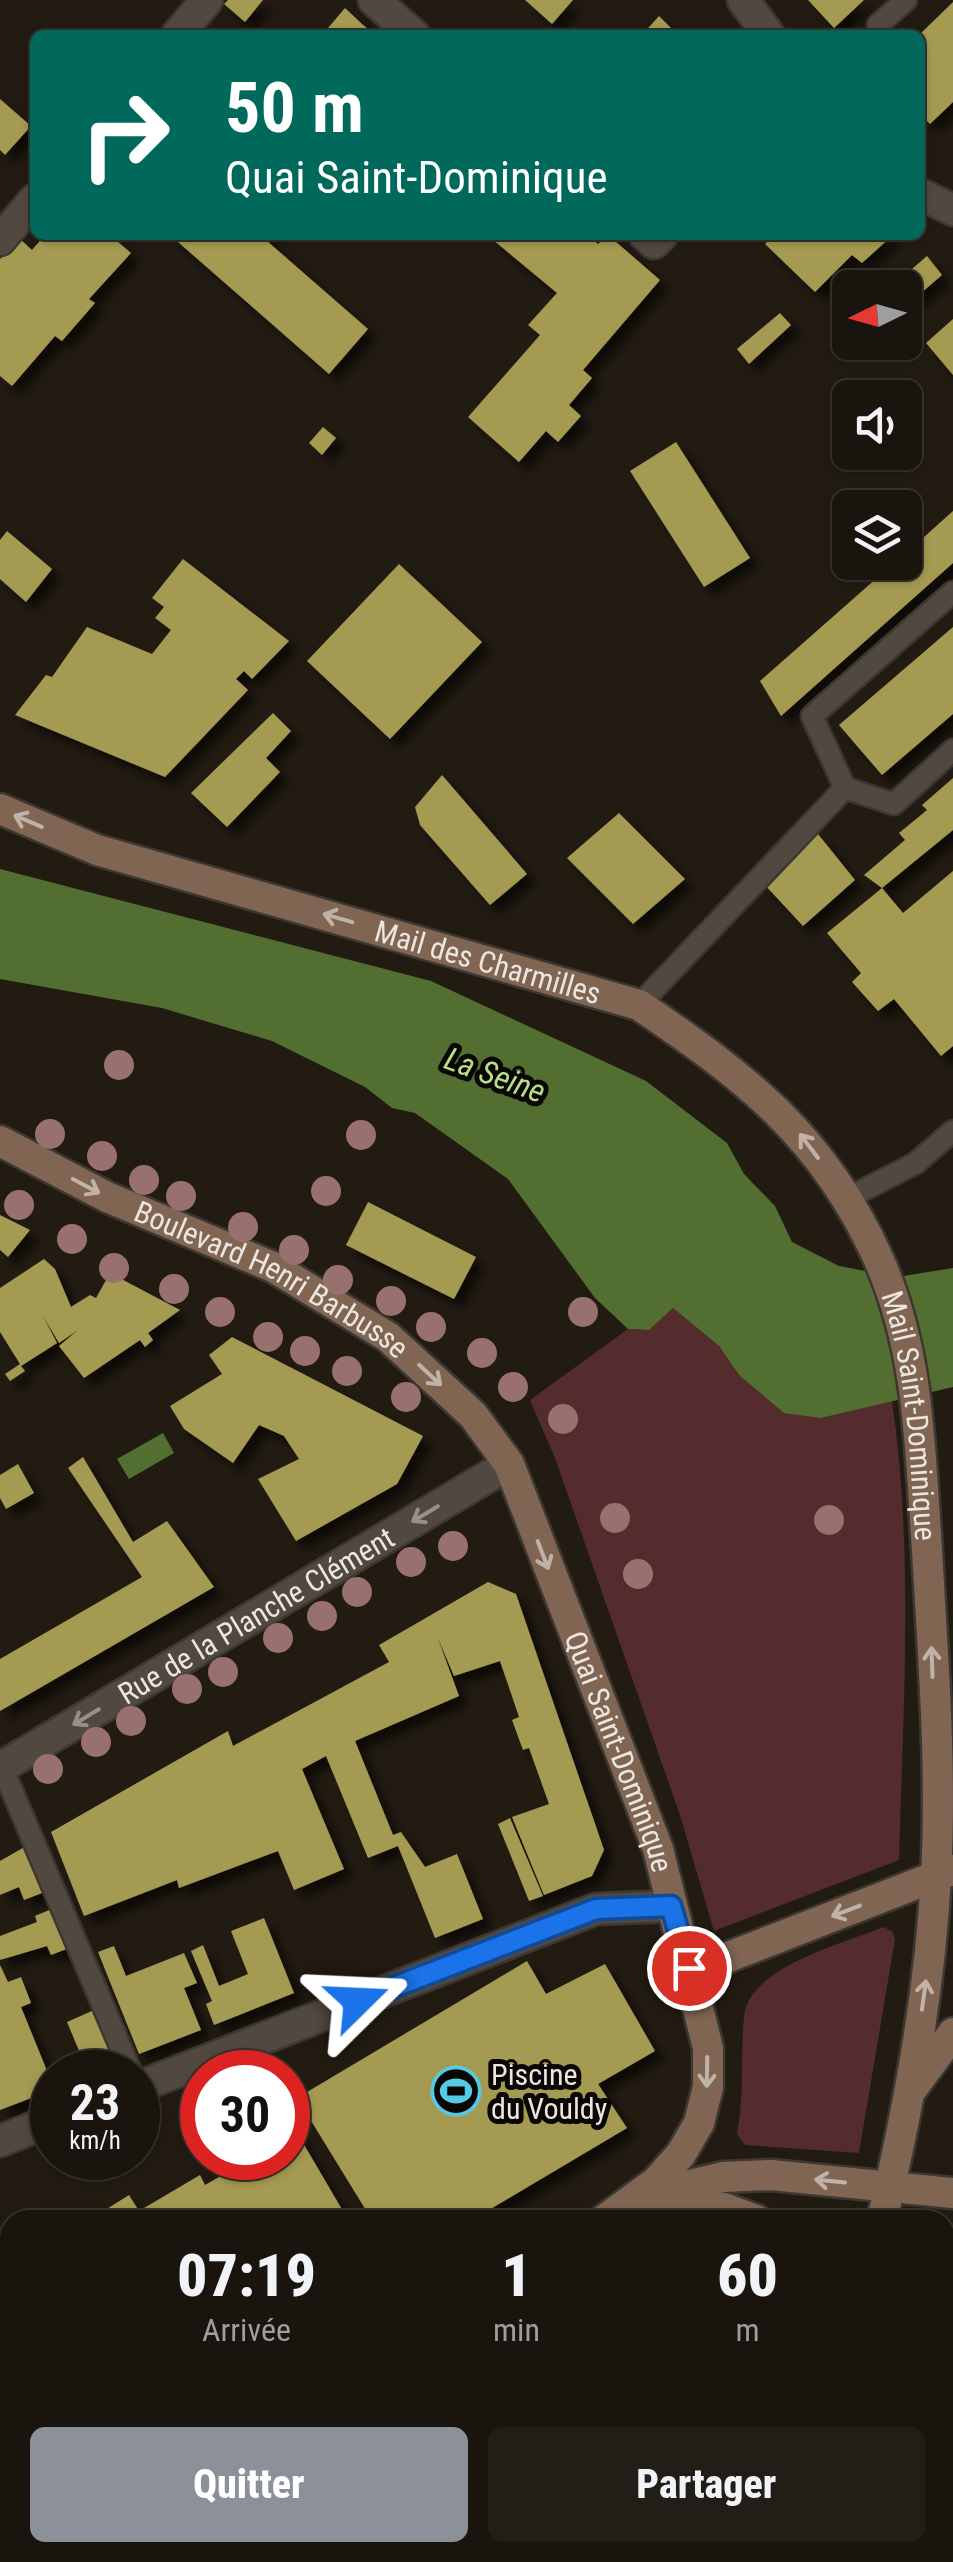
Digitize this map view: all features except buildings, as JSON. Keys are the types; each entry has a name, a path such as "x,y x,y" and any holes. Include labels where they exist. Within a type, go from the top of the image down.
{"main road":[{"name":"Mail des Charmilles","path":"0,809 97,850 639,1005 716,1057 788,1118 878,1258"},
{"name":"Boulevard Henri Barbusse","path":"0,1141 107,1197 273,1267 388,1337 473,1415 509,1464"},
{"name":"Mail Saint-Dominique","path":"878,1258 906,1334 919,1426 945,1872 910,2091 884,2210"},
{"name":"Quai Saint-Dominique","path":"509,1464 658,1849 708,2048 708,2086 699,2123 681,2154 618,2210"},
{"path":"691,1976 731,1956 945,1872"},
{"path":"910,2091 953,2033"},
{"path":"631,2200 723,2177 771,2175 953,2193"},
{"path":"631,2200 729,2210"}],"street":[{"path":"181,30 207,0"},
{"path":"374,0 408,30"},
{"path":"743,0 765,30"},
{"path":"925,196 953,210"},
{"path":"0,240 30,205"},
{"name":"Rue de la Planche Clément","path":"1,1767 509,1464"},
{"path":"160,2078 596,1909 671,1906"},
{"path":"0,2141 30,2129"}],"lane":[{"path":"878,25 906,0"},
{"path":"953,592 812,716 845,788 894,804 953,750"},
{"path":"639,1005 845,788"},
{"path":"844,1200 916,1163 953,1131"},
{"path":"1,1767 122,2050"}],"shaded area":[{"path":"673,1308 719,1346 739,1375 821,1418 892,1401 903,1515 905,1630 899,1860 714,1931 680,1815 555,1458 530,1400 628,1329 649,1330"},
{"path":"883,1927 892,1931 895,1939 859,2153 745,2145 737,2134 744,2017 749,1999 779,1971"}],"water":[{"name":"La Seine","path":"0,869 431,981 646,1081 727,1143 744,1174 775,1206 792,1242 839,1266 897,1277 953,1268 953,1387 821,1418 784,1413 739,1375 719,1346 673,1308 649,1330 628,1329 595,1298 508,1179 415,1113 392,1108 365,1087 272,1041 162,1008 0,979"},
{"path":"163,1433 174,1453 129,1479 117,1459"}],"place":[{"name":"Piscine du Vouldy","path":"456,2091"}],"route":[{"path":"358,2001 596,1909 671,1906 689,1968"}]}
